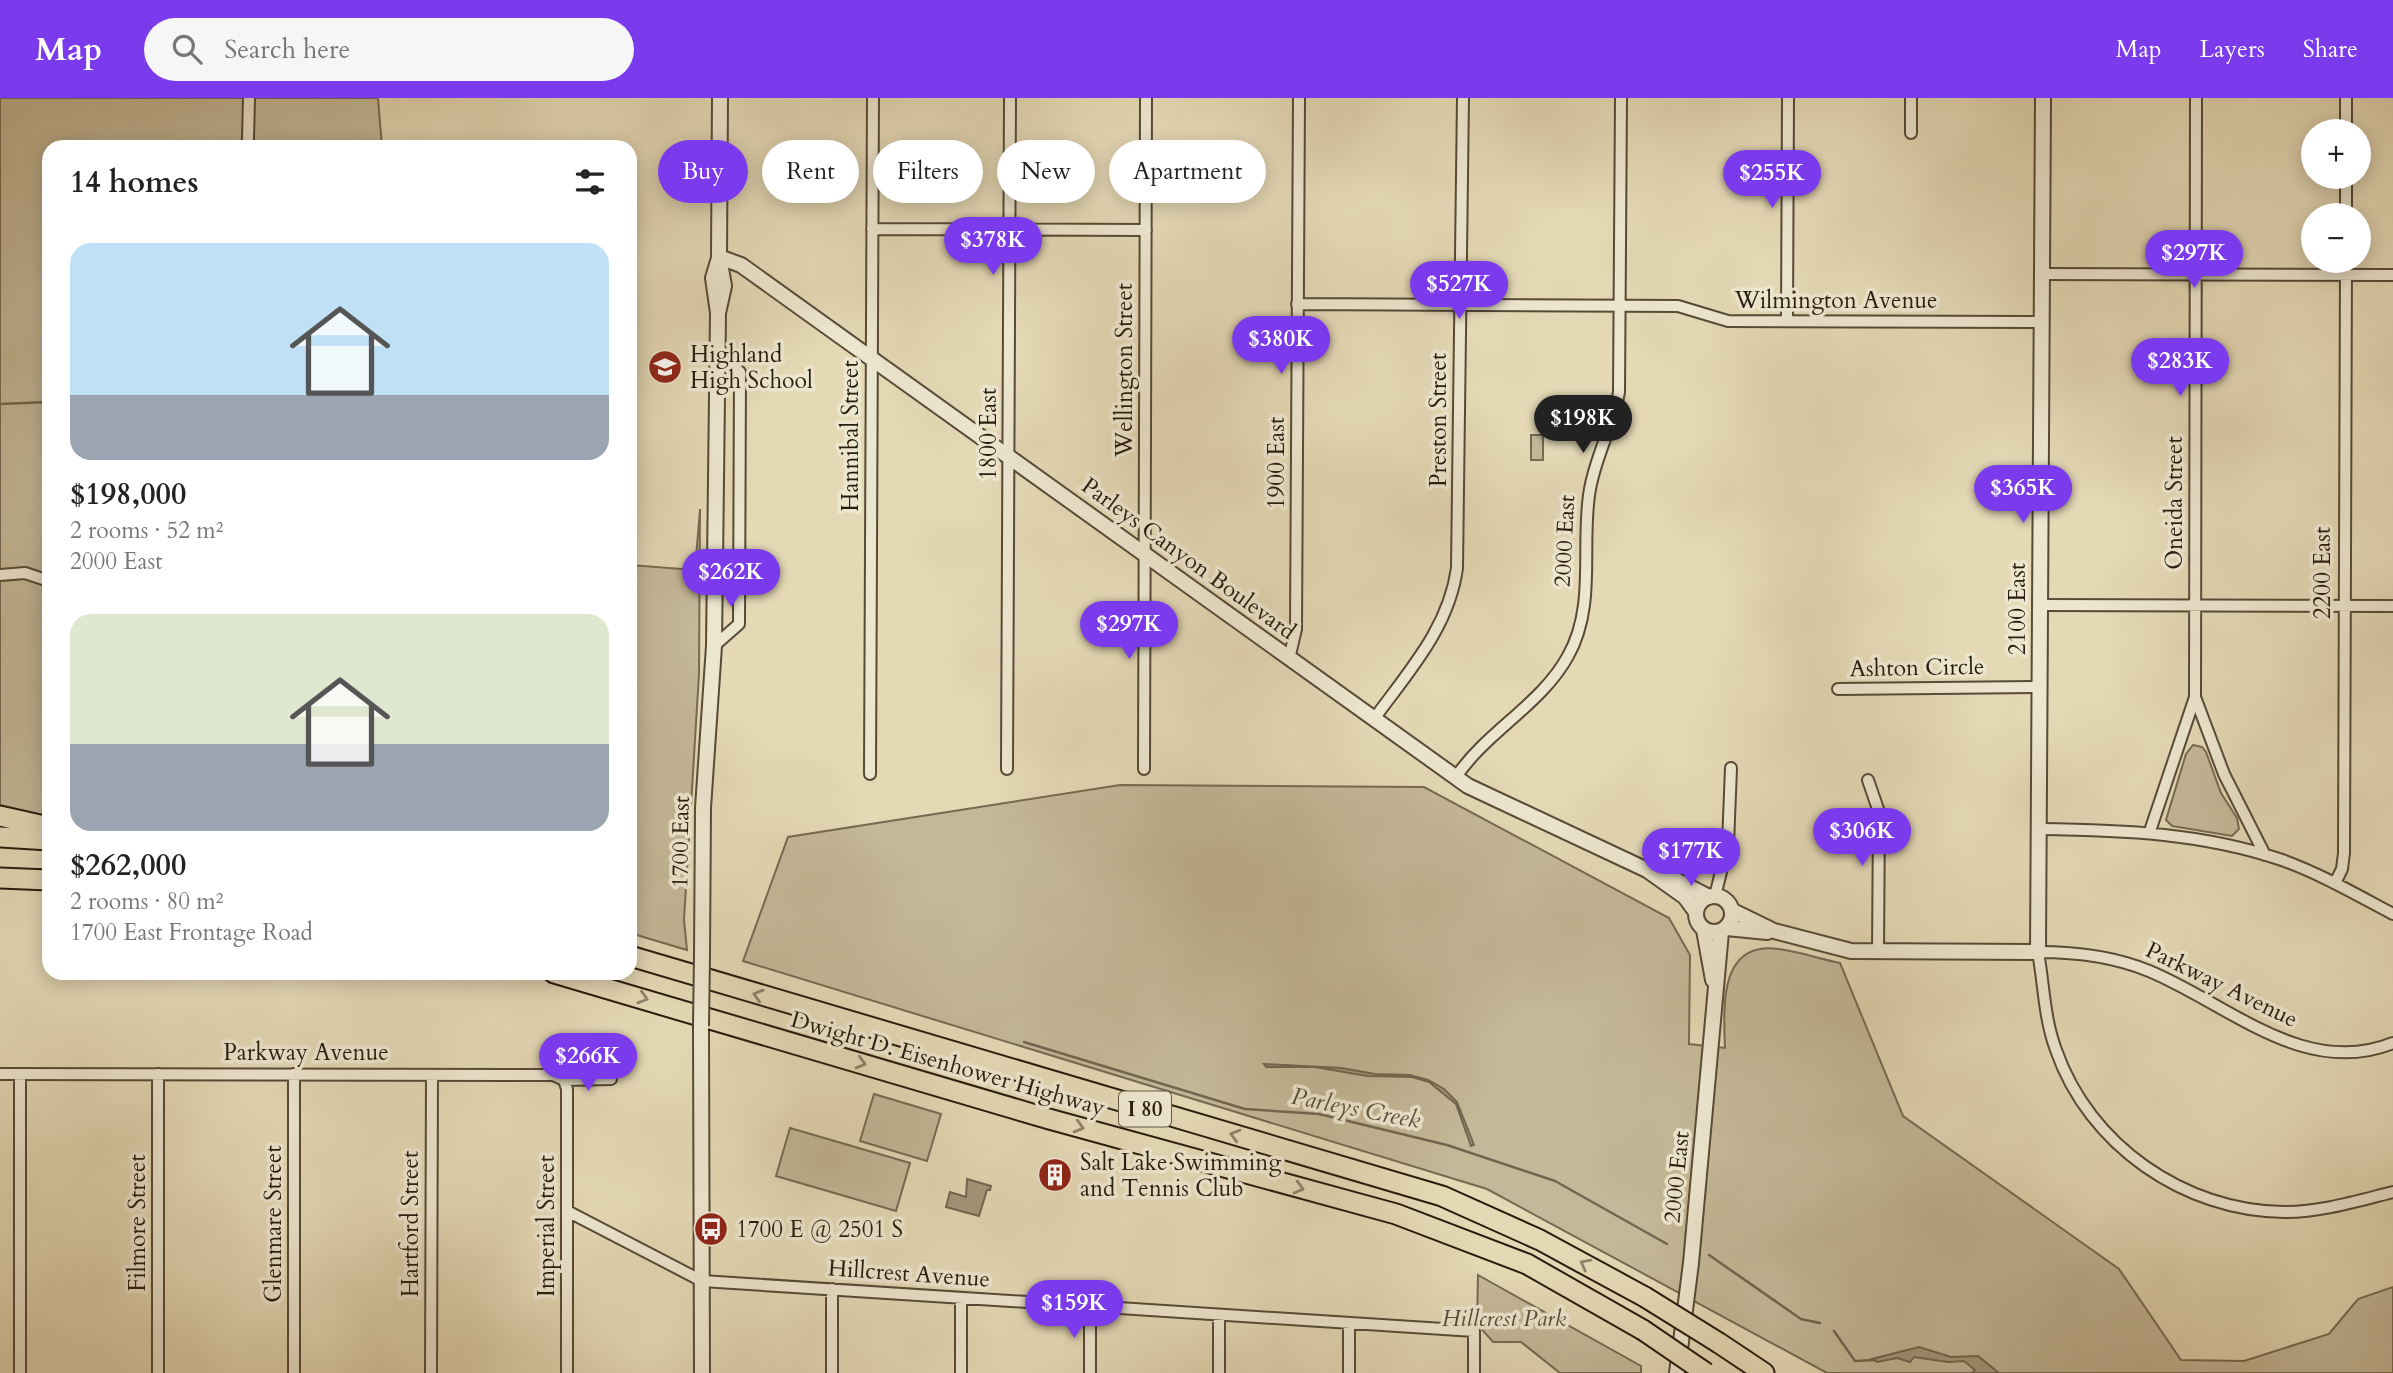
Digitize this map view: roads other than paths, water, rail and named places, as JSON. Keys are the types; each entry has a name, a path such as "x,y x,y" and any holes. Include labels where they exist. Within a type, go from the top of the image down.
{"highway":[{"path":"0,816 42,825"},
{"path":"0,838 42,840"},
{"path":"0,878 42,880"},
{"name":"Dwight D. Eisenhower Highway","path":"637,958 1442,1196 1540,1240 1645,1297 1764,1373"},
{"name":"Dwight D. Eisenhower Highway","path":"578,980 1036,1115 1395,1214 1527,1264 1643,1330 1706,1373"}],"street":[{"path":"248,140 249,98"},
{"name":"1700 East","path":"702,1373 703,808 713,646 718,313 724,286 719,257 720,98"},
{"name":"Hannibal Street","path":"870,774 873,98"},
{"name":"1800 East","path":"1007,769 1010,98"},
{"name":"Wellington Street","path":"1144,769 1146,98"},
{"name":"1900 East","path":"1289,659 1296,629 1299,98"},
{"name":"Preston Street","path":"1374,719 1435,634 1456,579 1463,98"},
{"name":"2000 East","path":"1456,777 1553,677 1574,645 1587,579 1590,486 1612,425 1619,392 1621,98"},
{"path":"1787,321 1788,98"},
{"path":"1911,98 1911,133"},
{"name":"2100 East","path":"2038,952 2043,98"},
{"name":"Oneida Street","path":"2150,831 2195,697 2196,98"},
{"path":"2346,98 2346,119"},
{"path":"872,229 1146,230"},
{"name":"Parleys Canyon Boulevard","path":"719,257 741,265 1456,777 1491,799 1647,870 1712,896"},
{"path":"2042,274 2393,275"},
{"name":"2200 East","path":"2335,883 2342,869 2344,852 2342,606 2346,275"},
{"name":"Wilmington Avenue","path":"1297,304 1682,306 1728,321 2041,322"},
{"path":"713,646 739,624 740,372 718,351"},
{"path":"0,575 25,573 42,579"},
{"path":"2040,605 2393,606"},
{"name":"Ashton Circle","path":"1838,690 2039,687"},
{"name":"Oneida Street","path":"2195,697 2224,774 2265,855"},
{"path":"1731,768 1728,844 1712,896 1700,903 1696,912 1697,920 1704,930 1763,933 1774,931"},
{"path":"1712,896 1727,901 1733,911 1774,931 1829,947 1870,952 1879,812 1868,780"},
{"path":"2039,829 2150,831 2204,839 2265,855 2335,883 2393,914"},
{"name":"Parleys Canyon Boulevard","path":"1647,870 1685,897 1696,912"},
{"path":"1724,930 1733,911"},
{"name":"2000 East","path":"1677,1373 1703,1137 1714,985 1704,930"},
{"name":"2000 East","path":"1714,985 1720,968 1724,930"},
{"name":"Parkway Avenue","path":"1870,952 2038,952 2090,955 2145,969 2281,1039 2306,1048 2357,1052 2393,1043"},
{"path":"2038,952 2047,1020 2068,1079 2099,1125 2142,1165 2198,1195 2263,1211 2322,1209 2393,1192"},
{"name":"Parkway Avenue","path":"0,1073 549,1075 564,1080 611,1079"},
{"path":"20,1074 20,1373"},
{"name":"Filmore Street","path":"158,1074 158,1373"},
{"name":"Glenmare Street","path":"294,1074 294,1373"},
{"name":"Hartford Street","path":"431,1373 432,1075"},
{"name":"Imperial Street","path":"564,1080 567,1089 567,1373"},
{"name":"Hillcrest Avenue","path":"567,1211 702,1281 1474,1331 1474,1373"},
{"path":"832,1289 832,1373"},
{"path":"961,1298 961,1373"},
{"path":"1090,1307 1090,1373"},
{"path":"1219,1315 1219,1373"},
{"path":"1349,1324 1349,1373"}],"waterway":[{"name":"Parleys Creek","path":"0,404 42,402"},
{"name":"Parleys Creek","path":"1024,1042 1245,1109 1319,1114 1447,1145 1555,1181 1667,1244"},
{"name":"Parleys Creek","path":"1709,1255 1801,1319 1820,1323"},
{"name":"Parleys Creek","path":"1834,1331 1855,1361 1875,1360"}],"place":[{"name":"Highland High School","path":"665,367"},
{"name":"Salt Lake Swimming and Tennis Club","path":"1055,1175"},
{"name":"1700 E @ 2501 S","path":"711,1229"}],"park label":[{"name":"Hillcrest Park","path":"1504,1318"}]}
